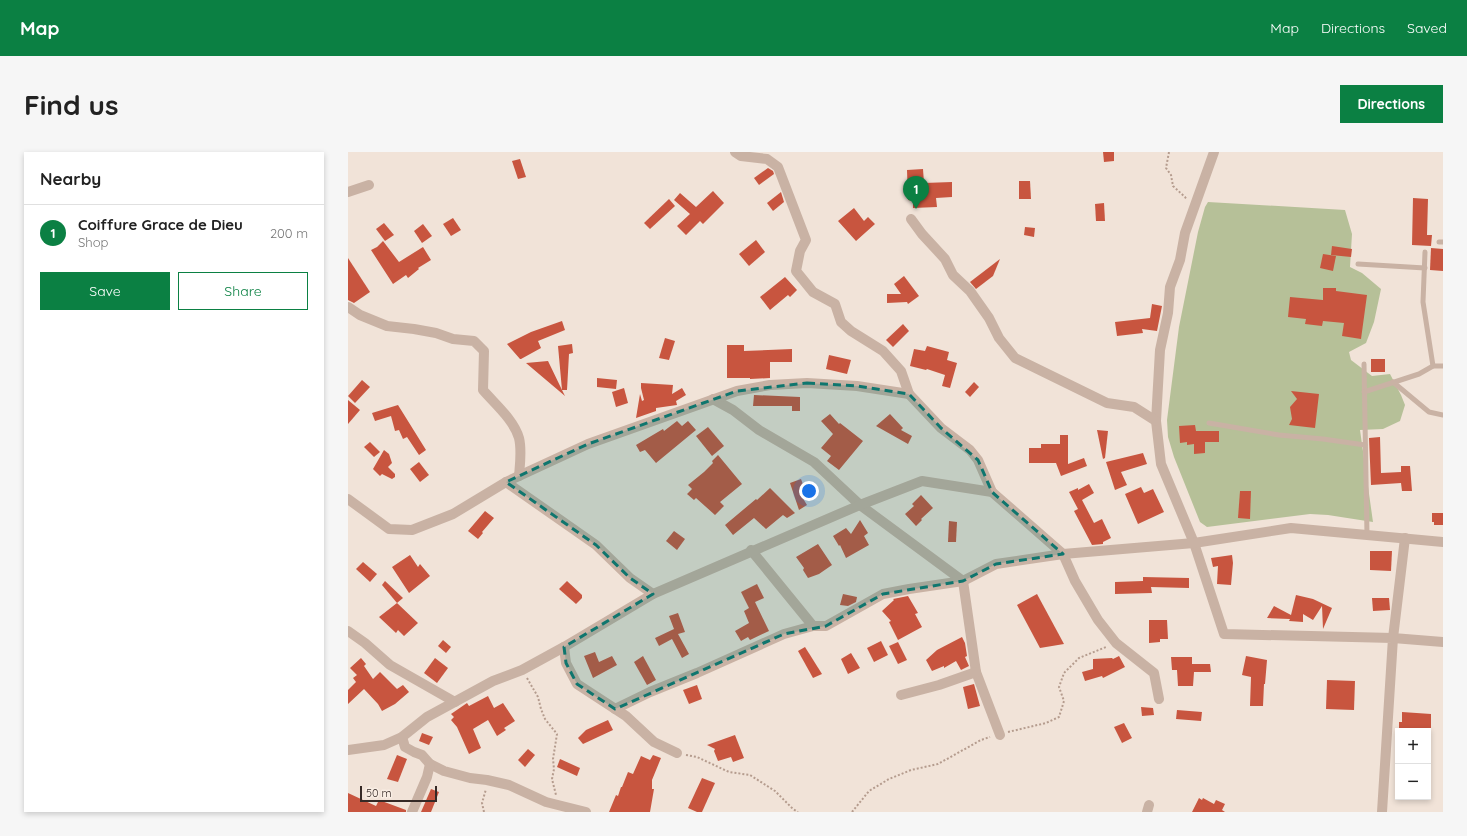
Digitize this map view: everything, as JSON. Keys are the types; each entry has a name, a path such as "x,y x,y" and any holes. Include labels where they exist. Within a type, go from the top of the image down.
{"street":[{"path":"735,152 741,156 768,159 778,167 806,240 800,251 796,271 813,292 835,304 841,322 851,331 883,351 901,371 909,394 941,428 970,450 978,460 992,492 1063,554 1074,581 1098,620 1116,643 1154,673 1159,699"},
{"path":"1214,152 1194,212 1185,233 1180,260 1170,287 1168,312 1160,350 1156,421 1161,464 1194,543 1224,634 1393,638 1443,642"},
{"path":"348,192 369,184"},
{"path":"911,218 922,234 945,259 953,275 970,291 989,318 999,338 1014,358 1107,403 1134,407 1156,421"},
{"path":"348,308 360,315 387,326 436,333 453,339 474,342 479,346 484,351 483,390 509,419 519,437 519,476"},
{"path":"348,499 389,529 412,530 453,514 506,482 588,444 737,391 770,385 807,383 857,386 909,394"},
{"path":"713,399 733,410 759,430 814,462 860,505 963,581 976,672 1000,735"},
{"path":"506,482 596,545 630,578 653,594"},
{"path":"348,750 384,745 402,737 428,717 493,681 522,670 653,594 751,550 860,505 922,482 992,492"},
{"path":"615,709 650,692 697,673 784,634 813,626 826,626 883,594 963,581 996,564 1063,554 1194,543 1291,528 1443,542"},
{"path":"1382,812 1393,638 1405,538"},
{"path":"751,550 813,626"},
{"path":"348,631 366,643 390,665 455,702"},
{"path":"564,647 566,664 577,684 626,716 654,742 677,752"},
{"path":"901,695 939,685 976,672"},
{"path":"402,737 405,747 422,755 430,764 444,771 464,777 509,784 546,802 586,812"},
{"path":"412,812 427,777 430,764"}],"lane":[{"path":"1425,252 1423,302 1433,366"},
{"path":"1358,264 1425,268"},
{"path":"1364,364 1367,535"},
{"path":"1364,392 1419,374 1433,366 1443,366"},
{"path":"1393,382 1429,412 1443,415"},
{"path":"1209,423 1279,435 1365,445"}],"path":[{"path":"1169,152 1166,168 1171,175 1173,186 1185,197 1194,212"},
{"path":"522,670 538,697 545,719 557,734 553,759 554,769 552,779 556,790 557,804"},
{"path":"677,752 697,757 729,772 750,774 775,791 798,812"},
{"path":"484,812 482,804 487,780"}],"highlighted area":[{"path":"807,383 857,386 909,394 941,428 978,460 992,492 1063,554 996,564 963,581 883,594 826,626 784,634 615,709 577,684 566,663 564,647 653,594 630,578 596,545 506,482 588,444 737,391"}],"green space":[{"path":"1208,202 1345,210 1352,234 1350,267 1362,273 1381,289 1374,322 1366,343 1349,352 1351,360 1372,376 1390,374 1405,405 1400,421 1383,429 1360,430 1373,522 1328,515 1310,514 1207,527 1200,522 1174,457 1168,437 1167,420 1179,327 1198,232 1205,207"}],"building":[{"path":"1103,152 1114,152 1114,161 1104,162"},
{"path":"520,159 526,177 518,179 512,161"},
{"path":"768,168 773,171 774,174 759,185 754,178"},
{"path":"923,169 924,183 952,182 952,197 936,198 937,207 913,208 913,201 908,200 907,170"},
{"path":"1019,181 1030,181 1031,199 1019,199"},
{"path":"713,191 724,203 703,224 700,221 686,235 677,226 690,214 674,200 680,193 696,207"},
{"path":"781,192 784,202 773,211 767,203"},
{"path":"1413,198 1428,199 1427,235 1432,235 1431,246 1412,245"},
{"path":"669,199 675,206 650,229 644,223"},
{"path":"1104,203 1105,221 1096,221 1095,204"},
{"path":"854,208 864,221 868,217 875,224 856,241 838,221"},
{"path":"453,218 461,230 451,236 443,224"},
{"path":"384,223 394,235 385,241 376,229"},
{"path":"423,224 432,236 422,243 414,231"},
{"path":"1025,227 1035,228 1034,237 1024,235"},
{"path":"756,240 765,252 749,266 739,254"},
{"path":"383,241 399,262 423,247 431,260 418,268 419,269 408,278 406,275 393,284 371,250"},
{"path":"1332,246 1352,249 1351,257 1331,255"},
{"path":"1431,248 1443,249 1443,271 1430,270"},
{"path":"1323,254 1336,256 1333,271 1320,268"},
{"path":"348,258 370,292 354,303 348,300"},
{"path":"1000,259 993,276 976,289 970,282"},
{"path":"904,276 919,296 908,304 907,302 887,303 887,294 901,294 894,284"},
{"path":"785,277 797,290 790,297 788,295 770,310 760,297"},
{"path":"1323,288 1336,288 1336,291 1367,295 1361,339 1342,336 1344,323 1323,321 1322,326 1305,324 1306,319 1288,317 1290,297 1323,300"},
{"path":"1152,304 1162,306 1157,331 1142,329 1143,333 1117,336 1115,322 1150,318"},
{"path":"562,321 565,330 538,341 541,348 521,359 507,344 531,332"},
{"path":"903,324 909,331 893,347 886,340"},
{"path":"665,338 675,341 669,360 659,358"},
{"path":"572,344 573,353 569,354 567,390 562,390 558,346"},
{"path":"727,345 744,345 744,351 792,349 792,362 770,362 770,378 727,378"},
{"path":"927,346 949,352 947,360 957,363 950,388 942,386 945,375 927,369 910,366 914,349 925,351"},
{"path":"829,355 851,360 847,374 826,369"},
{"path":"1371,359 1385,359 1385,372 1371,372"},
{"path":"548,361 565,396 526,363"},
{"path":"597,378 617,380 616,389 597,387"},
{"path":"362,380 370,387 355,403 348,396"},
{"path":"974,382 979,387 970,397 965,392"},
{"path":"641,383 673,385 672,394 682,388 686,395 676,401 677,405 656,408 656,411 636,418 640,394 642,401 644,400"},
{"path":"624,388 628,403 616,407 612,392"},
{"path":"1291,391 1319,394 1315,428 1289,425 1292,419 1290,407 1297,399"},
{"path":"754,395 800,397 800,411 792,411 792,406 753,406"},
{"path":"348,400 360,410 348,424"},
{"path":"398,405 426,450 419,455 407,437 403,439 399,430 395,431 391,416 375,421 372,413"},
{"path":"830,414 839,424 840,423 863,441 839,470 827,461 831,456 821,448 833,434 821,421"},
{"path":"890,414 903,428 901,430 912,436 908,444 876,426"},
{"path":"677,421 682,426 688,421 696,430 656,463 645,450 640,452 636,445 663,429 664,431"},
{"path":"1195,425 1196,431 1219,431 1219,442 1205,442 1205,453 1194,454 1194,444 1187,445 1187,442 1180,443 1179,426"},
{"path":"708,427 724,446 712,456 696,436"},
{"path":"1097,430 1108,431 1105,458 1103,459"},
{"path":"1060,435 1068,435 1068,464 1084,458 1087,466 1061,476 1056,463 1029,463 1029,448 1041,448 1041,444 1060,444"},
{"path":"1380,437 1381,473 1401,472 1401,466 1410,466 1412,491 1402,491 1401,483 1371,485 1369,438"},
{"path":"370,442 380,452 374,457 364,447"},
{"path":"384,450 389,454 392,463 388,467 395,474 395,477 392,479 382,474 380,476 373,469"},
{"path":"1143,453 1147,464 1121,472 1127,485 1115,490 1106,462"},
{"path":"718,455 742,484 720,502 724,506 715,515 696,498 694,500 687,494 692,489 688,485 713,463 712,461"},
{"path":"419,462 429,475 420,482 410,469"},
{"path":"801,479 805,490 799,492 807,505 799,510 790,483"},
{"path":"1089,484 1094,493 1082,500 1094,523 1102,519 1111,538 1103,542 1103,544 1092,545 1074,511 1078,509 1069,492 1078,488 1078,490"},
{"path":"1141,487 1144,493 1153,489 1164,512 1138,524 1125,494"},
{"path":"770,488 795,513 787,518 783,515 766,529 754,518 733,535 725,525"},
{"path":"1240,491 1251,491 1250,519 1238,518"},
{"path":"921,495 933,508 916,526 905,514 914,506 912,504"},
{"path":"485,511 494,518 478,539 468,531"},
{"path":"1432,513 1443,513 1443,525 1434,525 1434,522 1432,522"},
{"path":"860,520 868,533 864,536 869,545 846,558 840,545 839,546 833,536 846,528 851,534"},
{"path":"949,521 957,522 956,542 948,542"},
{"path":"674,531 685,539 677,550 666,541"},
{"path":"818,544 832,565 819,574 808,578 803,570 804,568 796,557"},
{"path":"1370,551 1392,551 1391,571 1370,570"},
{"path":"410,555 418,567 420,564 430,576 409,593 392,567"},
{"path":"1232,555 1233,563 1231,585 1217,584 1218,566 1213,567 1211,558"},
{"path":"363,562 377,574 370,582 356,569"},
{"path":"1143,577 1189,578 1189,588 1151,587 1152,593 1115,594 1115,582 1143,581"},
{"path":"385,581 403,598 397,603 382,585"},
{"path":"567,581 582,595 582,598 576,604 559,589"},
{"path":"757,584 764,598 755,602 769,631 750,640 748,637 741,641 735,631 749,623 744,611 749,608 741,592"},
{"path":"843,594 857,597 856,602 848,606 840,605"},
{"path":"1037,594 1064,644 1040,648 1017,605"},
{"path":"1296,595 1313,599 1332,608 1323,629 1322,606 1313,620 1303,614 1303,622 1289,621 1290,619 1267,618 1274,606 1291,615"},
{"path":"908,596 918,613 915,614 922,627 898,640 889,622 891,621 882,611 894,600 893,599"},
{"path":"1372,598 1389,598 1390,610 1373,611"},
{"path":"397,603 418,623 404,636 398,630 396,633 379,617"},
{"path":"678,613 685,632 678,634 689,654 682,658 672,639 659,646 655,638 674,629 669,616"},
{"path":"1149,620 1167,620 1168,639 1160,639 1160,642 1149,643"},
{"path":"962,637 965,643 967,656 965,657 969,666 961,670 956,661 944,668 944,666 932,671 926,660 937,650"},
{"path":"443,640 451,647 446,653 438,646"},
{"path":"881,641 888,655 874,662 867,648"},
{"path":"898,642 907,660 898,664 889,646"},
{"path":"805,647 822,674 813,678 798,651"},
{"path":"595,652 599,662 612,656 617,665 593,678 584,656"},
{"path":"851,653 860,668 848,674 841,659"},
{"path":"643,656 656,680 647,685 634,662"},
{"path":"1119,656 1125,667 1103,678 1102,676 1085,681 1082,672 1093,669 1093,659 1113,659"},
{"path":"1246,656 1267,660 1263,706 1250,706 1251,677 1242,675"},
{"path":"1171,657 1192,657 1192,664 1210,664 1211,672 1194,672 1193,686 1178,686 1177,670 1172,670"},
{"path":"361,658 366,664 364,666 373,679 380,672 397,689 403,685 409,692 395,704 382,711 378,704 364,689 348,704 348,690 356,682 353,678 357,675 350,668"},
{"path":"435,658 448,668 437,683 424,673"},
{"path":"1327,680 1355,681 1354,710 1326,709"},
{"path":"974,684 980,706 968,709 963,687"},
{"path":"697,685 702,699 689,704 683,690"},
{"path":"488,696 494,708 503,703 515,721 504,728 506,730 497,736 488,720 473,729 481,748 469,754 457,727 451,720 454,717 451,714 467,703 469,706"},
{"path":"1141,707 1153,708 1154,715 1142,716"},
{"path":"1177,710 1202,712 1201,721 1176,719"},
{"path":"1402,712 1431,714 1431,728 1399,728 1399,722 1402,722"},
{"path":"608,720 613,730 583,744 578,738 586,730"},
{"path":"1124,723 1132,738 1122,743 1114,727"},
{"path":"422,733 433,737 429,745 419,741"},
{"path":"735,735 744,758 733,762 731,757 718,761 714,751 715,749 707,745"},
{"path":"528,749 535,755 525,767 518,760"},
{"path":"397,755 407,759 398,782 387,779"},
{"path":"653,755 661,758 652,780 652,789 654,789 650,812 609,812 616,795 618,796 628,772 633,774 641,756 650,760"},
{"path":"560,759 580,768 577,776 557,767"},
{"path":"702,778 715,783 702,812 697,812 688,808"},
{"path":"431,789 439,792 431,812 421,812"},
{"path":"348,793 376,806 379,800 406,810 406,812 348,812"},
{"path":"1199,798 1202,800 1203,798 1214,804 1216,800 1225,804 1222,810 1225,812 1192,812"}],"place":[{"name":"Coiffure Grace de Dieu","path":"916,209"}]}
